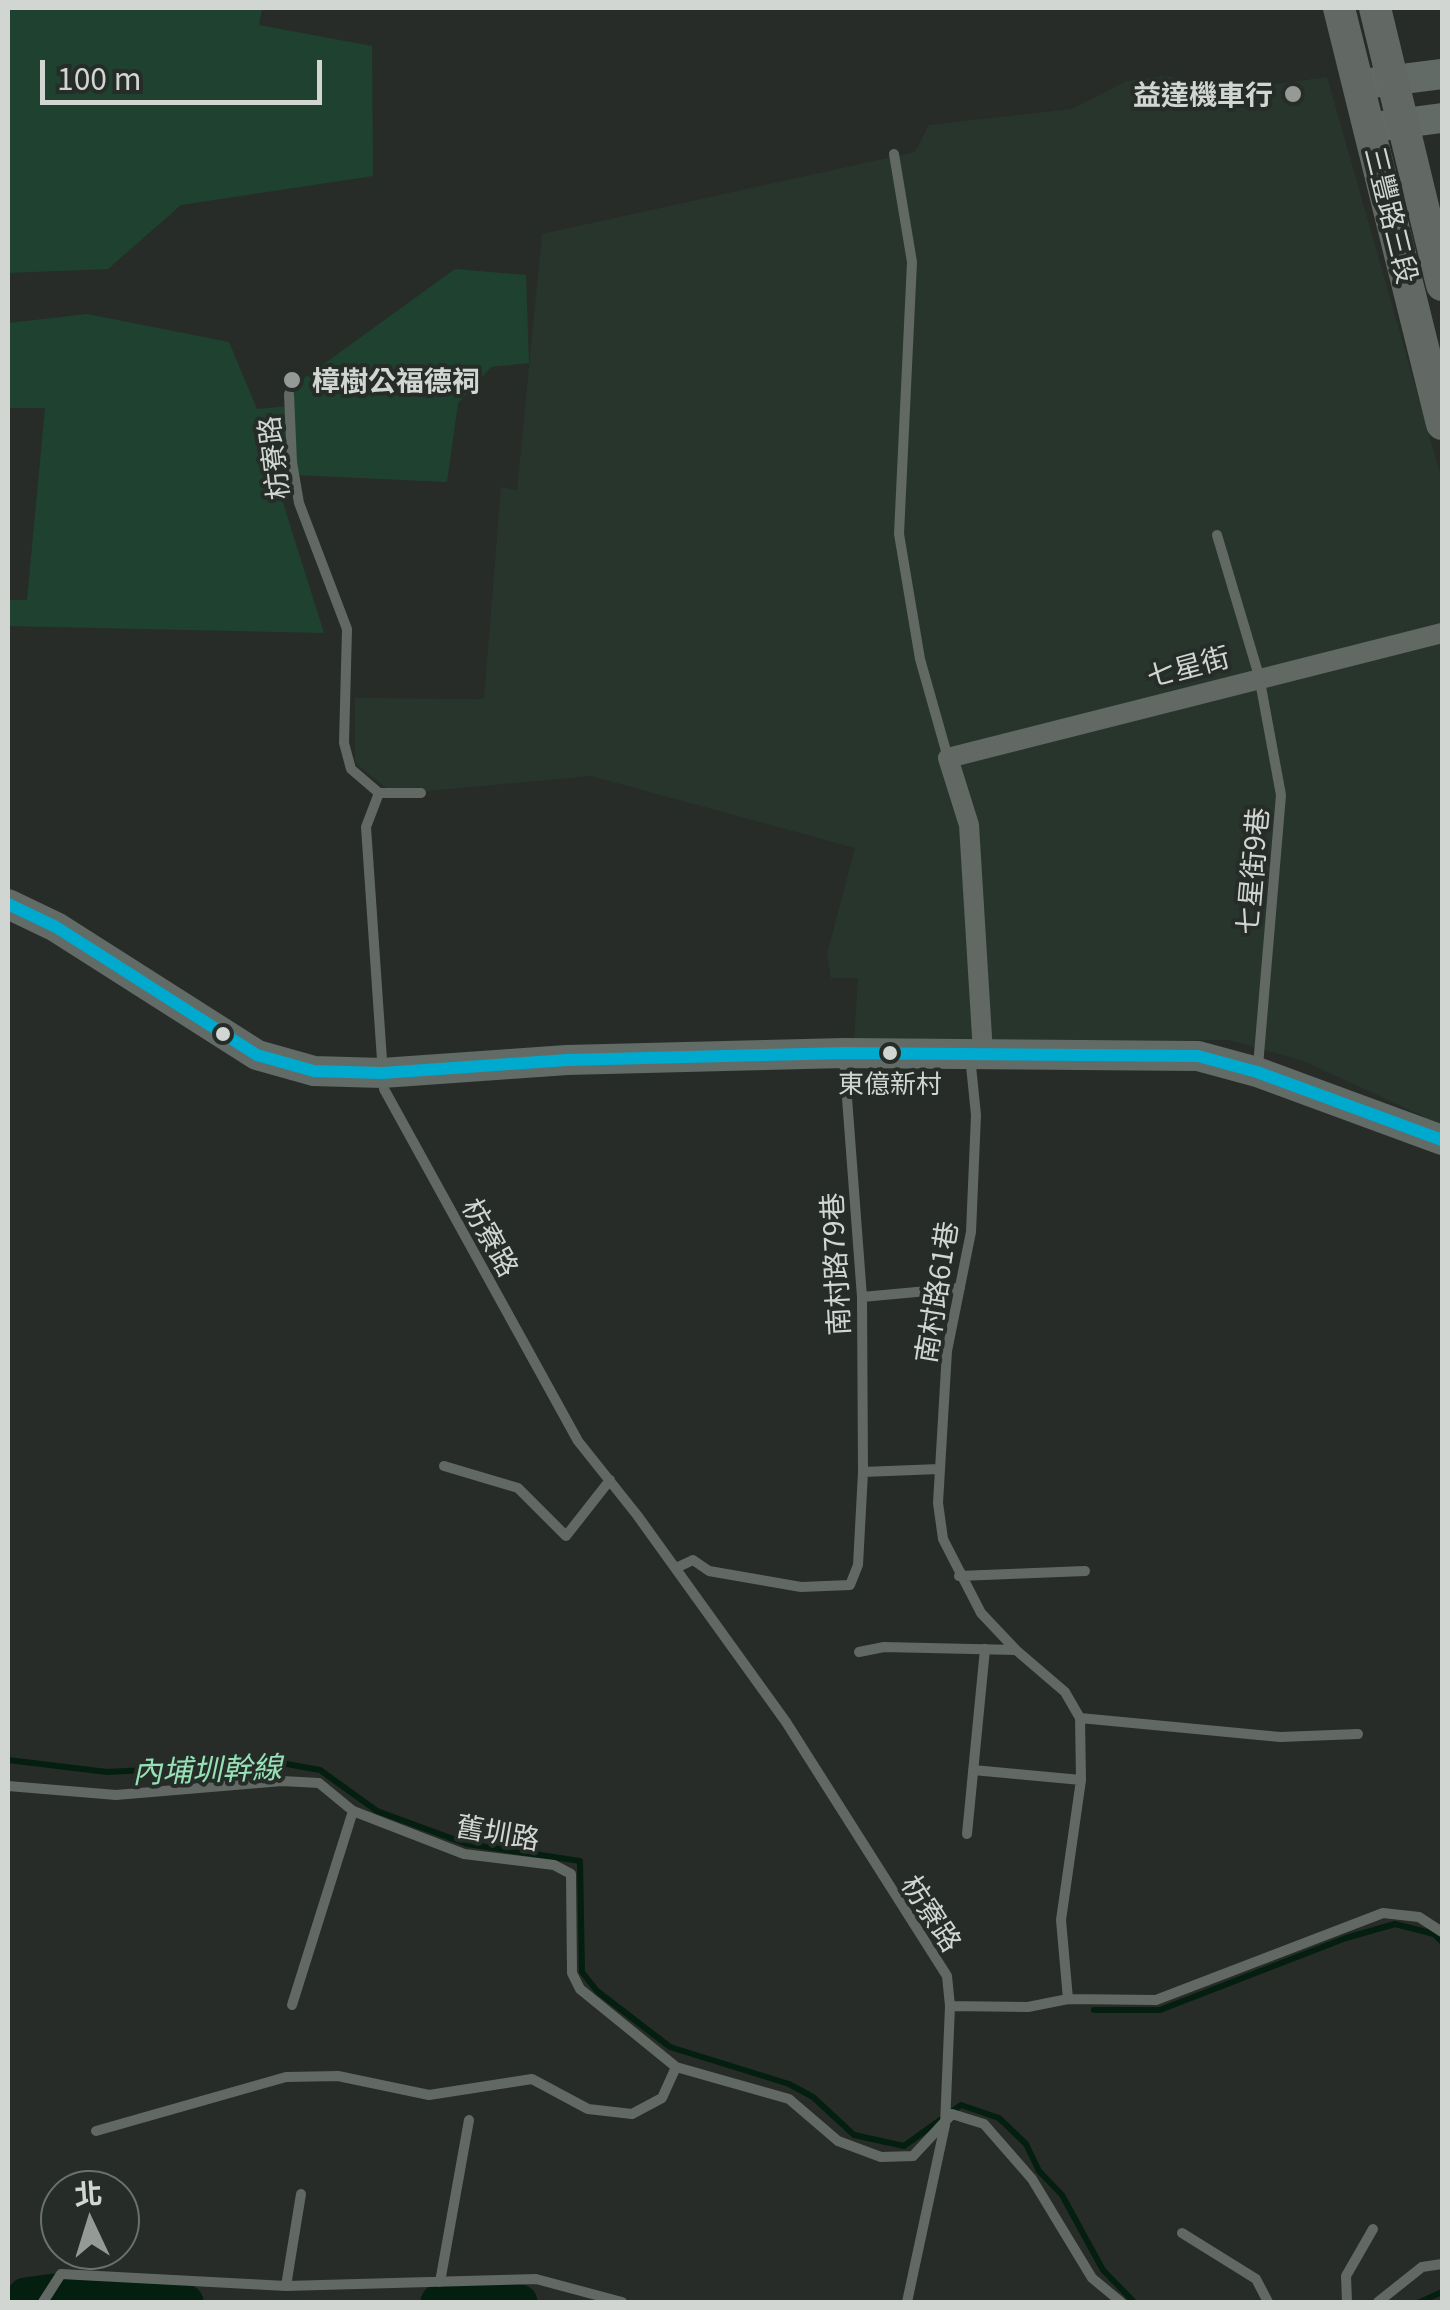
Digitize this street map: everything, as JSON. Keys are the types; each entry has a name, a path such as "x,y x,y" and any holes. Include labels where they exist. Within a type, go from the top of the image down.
{"main road":[{"name":"三豐路三段","path":"1339,8 1359,84 1386,125 1442,286"},
{"name":"三豐路三段","path":"1375,8 1393,80 1386,125 1442,424"}],"street":[{"path":"1359,84 1442,74"},
{"path":"1386,125 1442,118"},
{"name":"七星街","path":"948,758 1259,676 1442,633"},
{"path":"948,758 970,825 977,1053"},
{"path":"8,904 56,926 257,1054 314,1071 382,1072 567,1060 844,1054 1198,1056 1257,1072 1442,1140"}],"lane":[{"path":"894,154 912,262 899,534 920,659 948,758"},
{"name":"枋寮路","path":"289,394 292,462 299,503 347,629 344,744 352,769 379,793 366,827 384,1089 578,1441 676,1568 786,1722 947,1976 950,2006"},
{"name":"七星街9巷","path":"1217,535 1259,676 1281,795 1257,1072"},
{"path":"379,793 421,792"},
{"name":"南村路61巷","path":"959,1576 943,1539 939,1469 946,1350 972,1232 977,1053"},
{"name":"南村路79巷","path":"676,1568 694,1560 709,1571 801,1587 850,1585 858,1565 863,1472 862,1297 844,1054"},
{"path":"862,1297 960,1288"},
{"path":"444,1466 518,1488 566,1536 610,1480"},
{"path":"863,1472 939,1469"},
{"path":"1068,1999 1061,1920 1081,1780 1080,1718 1065,1692 981,1613 959,1576 1085,1570"},
{"path":"859,1652 884,1647 1016,1650"},
{"path":"967,1834 985,1649"},
{"path":"1080,1718 1280,1737 1358,1734"},
{"path":"973,1770 1081,1780"},
{"name":"舊圳路","path":"8,1786 116,1796 282,1781 319,1783 352,1811 464,1854 554,1864 571,1874 572,1973 580,1989 676,2066 788,2099 838,2141 881,2157 912,2156 945,2124"},
{"path":"292,2005 352,1811"},
{"path":"908,2302 945,2124 950,2006 1028,2007 1068,1999 1156,2000 1383,1913 1419,1917 1442,1932"},
{"path":"96,2131 286,2078 338,2076 429,2095 532,2080 588,2108 632,2114 662,2098 676,2066"},
{"path":"945,2124 952,2114 984,2124 1032,2179 1092,2278 1121,2302"},
{"path":"440,2282 469,2120"},
{"path":"286,2286 301,2194"},
{"path":"1347,2302 1346,2276 1373,2229"},
{"path":"1182,2233 1256,2279 1268,2302"},
{"path":"1378,2302 1422,2268 1442,2264"},
{"path":"43,2302 61,2274 286,2286 536,2279 622,2302"}],"shaded area":[{"path":"1165,76 1256,87 1327,77 1442,480 1442,1141 1423,1116 1301,1060 1229,1040 854,1043 858,978 831,978 827,954 855,848 591,776 394,794 355,763 355,698 484,699 501,487 517,490 542,234 915,152 929,125 1072,109 1127,81"}],"green space":[{"path":"8,8 262,8 259,25 372,46 373,176 181,205 108,269 8,273"},
{"path":"455,269 526,275 529,363 491,367 458,403 447,482 274,474 324,633 8,626 8,600 27,600 45,408 8,408 8,323 87,314 229,342 257,409 289,406 292,387"}],"waterway":[{"name":"內埔圳幹線","path":"8,1760 107,1772 281,1763 320,1770 377,1811 467,1844 580,1861 582,1972 597,1991 670,2047 789,2084 813,2097 854,2135 904,2146 961,2105 999,2118 1026,2144 1039,2171 1062,2195 1103,2270 1134,2302"},
{"path":"1094,2010 1160,2010 1346,1938 1395,1924 1434,1934 1442,1942"},
{"path":"21,2302 25,2295 54,2291 186,2302"},
{"path":"1420,2302 1442,2292"},
{"path":"438,2302 487,2297 520,2302"}],"transit line":[{"path":"8,904 56,927 257,1055 314,1071 382,1073 567,1060 844,1053 1198,1056 1257,1072 1442,1140"}],"place":[{"name":"益達機車行","path":"1293,94"},
{"name":"樟樹公福德祠","path":"292,380"},
{"name":"東億新村","path":"890,1053"}]}
